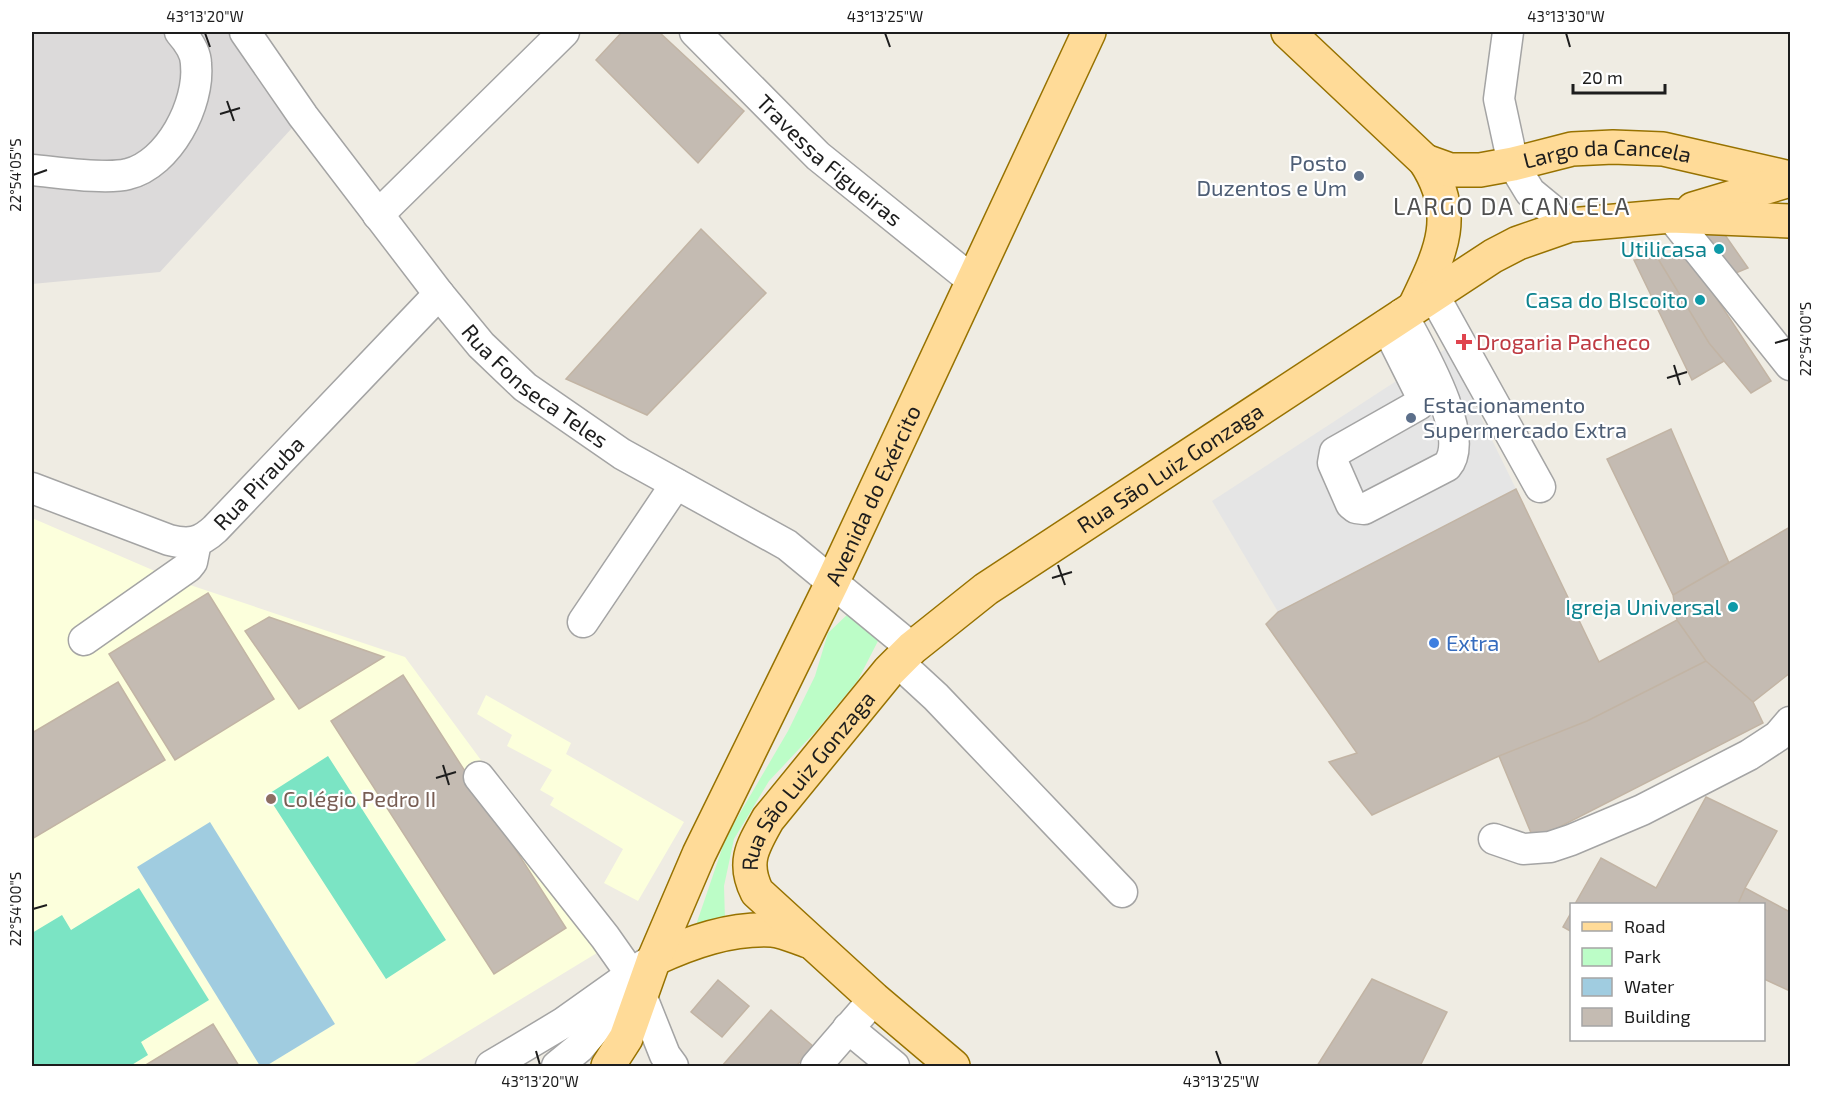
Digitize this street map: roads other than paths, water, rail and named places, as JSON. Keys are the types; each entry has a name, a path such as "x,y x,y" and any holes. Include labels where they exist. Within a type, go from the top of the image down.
{"main road":[{"name":"Avenida do Exército","path":"608,1066 626,1038 642,976 706,838 832,583 1089,32"},
{"path":"1288,32 1425,161 1440,189 1445,215 1444,231 1436,262 1409,309"},
{"name":"Largo da Cancela","path":"1425,161 1450,170 1480,170 1572,149 1623,147 1663,149 1791,179"},
{"path":"1671,216 1791,179"},
{"name":"Rua São Luiz Gonzaga","path":"953,1066 873,999 757,892 750,873 753,845 768,819 905,655 986,589 1409,309 1493,256 1518,243 1570,225 1671,216 1791,221"},
{"path":"642,976 694,942 729,933 773,930 812,942"}],"street":[{"path":"32,170 104,175 128,174 162,155 174,139 193,99 197,63 188,41 180,32"},
{"name":"Rua Fonseca Teles","path":"244,32 303,116 439,294 481,345 525,387 622,454 787,545 832,583 905,655 936,697 1122,892"},
{"path":"378,215 564,32"},
{"name":"Travessa Figueiras","path":"695,32 818,156 973,281"},
{"path":"1508,32 1499,99 1513,164 1530,192 1570,225"},
{"path":"1671,216 1791,365"},
{"name":"Rua Pirauba","path":"32,488 169,540 185,544 205,536 439,294"},
{"path":"1409,309 1448,406 1455,451 1447,466 1364,509 1356,508 1351,504 1333,463 1335,452 1418,405 1420,399 1409,309"},
{"path":"1409,309 1540,487"},
{"path":"583,622 676,484"},
{"path":"84,640 188,567 205,536"},
{"path":"1494,839 1523,849 1550,847 1571,840 1642,810 1732,764 1778,736 1791,722"},
{"path":"479,777 605,937 642,976 665,1055 673,1066"},
{"path":"491,1066 642,976"},
{"path":"557,1066 579,1048 642,976"},
{"path":"816,1066 873,999"},
{"path":"848,1028 894,1066"}],"water":[{"path":"210,822 335,1024 266,1066 260,1066 137,867"}],"place":[{"name":"Posto Duzentos e Um","path":"1359,176"},
{"name":"Utilicasa","path":"1719,249"},
{"name":"Casa do BIscoito","path":"1700,300"},
{"name":"Drogaria Pacheco","path":"1464,342"},
{"name":"Estacionamento Supermercado Extra","path":"1411,418"},
{"name":"Igreja Universal","path":"1733,607"},
{"name":"Extra","path":"1434,643"},
{"name":"Colégio Pedro II","path":"271,799"}],"district":[{"name":"LARGO DA CANCELA","path":"1512,207"}]}
